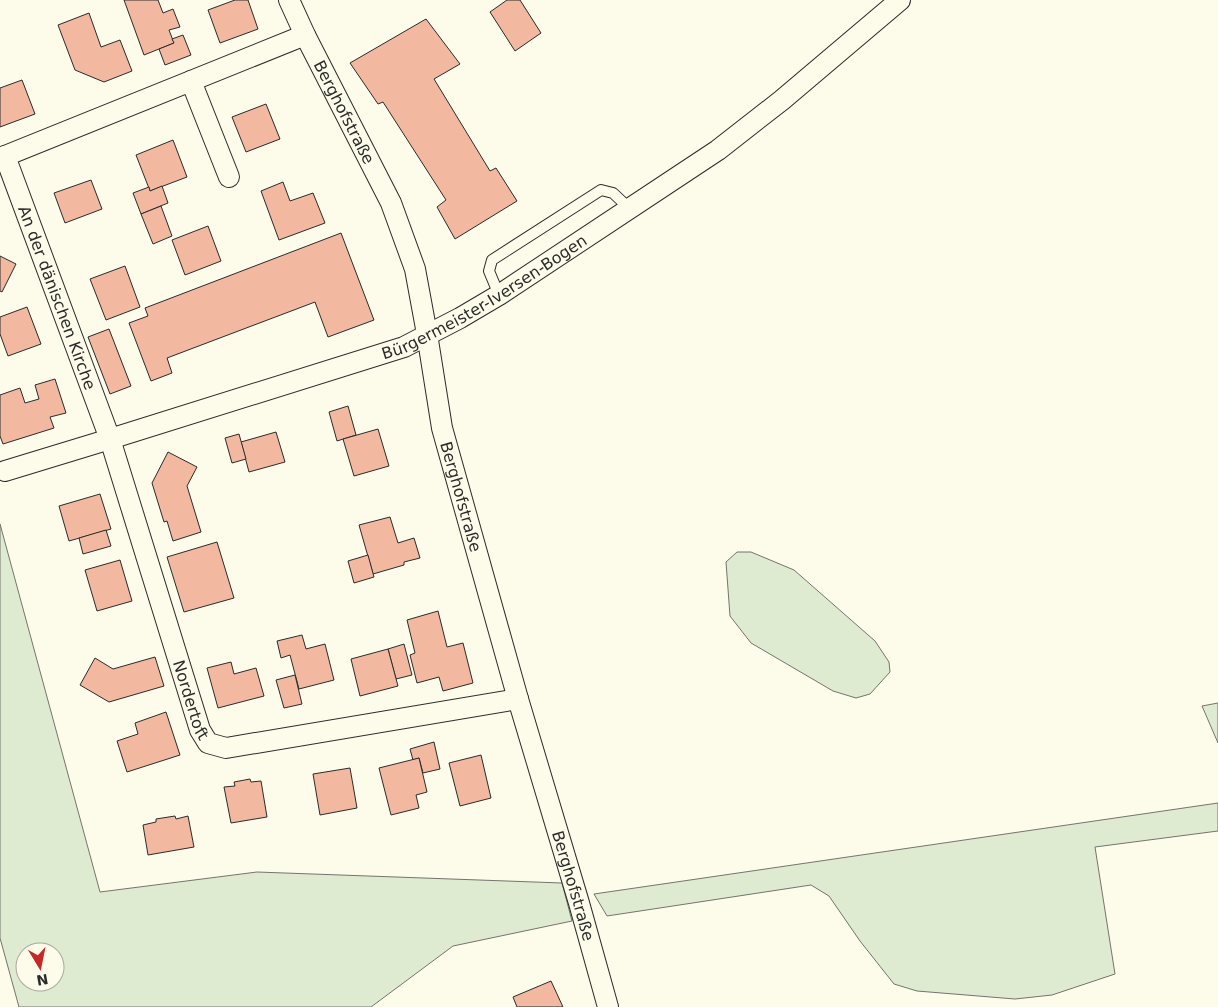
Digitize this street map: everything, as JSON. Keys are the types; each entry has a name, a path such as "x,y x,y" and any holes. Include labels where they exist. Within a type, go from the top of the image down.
{"street":[{"name":"Berghofstraße","path":"289,0 391,203 415,269 442,428 518,699 608,1007"},
{"name":"Bürgermeister-Iversen-Bogen","path":"5,471 404,347 460,318 499,295 718,150 782,100 900,0"},
{"name":"An der dänischen Kirche","path":"110,439 2,157 305,35"},
{"path":"191,80 228,177"},
{"name":"Nordertoft","path":"110,439 200,730 208,743 226,748 518,699"}],"lane":[{"path":"499,295 489,271 492,260 601,190 613,193 630,209"}],"green space":[{"path":"0,524 100,892 257,872 562,883 572,921 453,946 371,1007 19,1007 0,938"},
{"path":"737,552 751,552 794,570 875,641 889,662 890,672 870,694 856,698 833,691 751,643 730,616 726,562"},
{"path":"1218,703 1218,743 1202,706"},
{"path":"1218,803 1218,831 1095,847 1115,974 1052,995 1015,999 917,991 894,984 860,941 829,896 811,885 607,916 594,894"}],"building":[{"path":"124,0 158,0 163,13 173,9 180,27 169,30 174,43 144,55"},
{"path":"235,0 248,0 258,29 220,43 208,10"},
{"path":"507,0 520,0 541,33 515,51 490,12"},
{"path":"89,13 101,47 120,40 132,71 104,82 75,70 58,25"},
{"path":"426,19 460,64 434,79 490,171 496,168 517,201 455,239 437,207 446,200 383,102 378,104 350,63"},
{"path":"183,35 191,55 165,65 159,49 174,43 172,39"},
{"path":"22,80 35,114 0,127 0,88"},
{"path":"266,104 280,139 246,152 232,117"},
{"path":"173,140 187,177 150,191 136,155"},
{"path":"91,180 102,209 65,223 54,193"},
{"path":"283,182 290,201 313,193 325,223 279,240 261,191"},
{"path":"162,186 168,203 141,214 133,193 149,187 150,191"},
{"path":"161,206 172,236 153,244 141,214"},
{"path":"208,226 221,261 185,275 172,240"},
{"path":"341,233 374,320 328,337 315,302 167,358 172,373 151,381 129,323 148,316 145,308"},
{"path":"0,256 16,264 2,292 0,291"},
{"path":"125,266 140,307 106,320 90,279"},
{"path":"27,307 41,344 8,356 0,334 0,317"},
{"path":"109,329 131,386 110,394 88,337"},
{"path":"55,379 66,413 50,417 54,428 3,444 0,436 0,395 20,388 25,403 39,399 35,385"},
{"path":"348,406 356,435 337,441 329,412"},
{"path":"378,429 389,466 354,476 343,439"},
{"path":"276,432 285,462 249,472 241,442"},
{"path":"239,434 246,459 232,463 225,438"},
{"path":"168,452 197,467 187,486 201,532 173,541 167,521 164,522 152,483"},
{"path":"100,494 111,529 69,541 59,506"},
{"path":"390,517 398,543 414,538 420,558 373,574 359,525"},
{"path":"106,530 111,546 83,554 79,538"},
{"path":"217,542 234,598 184,612 167,557"},
{"path":"368,555 374,577 354,583 348,561"},
{"path":"120,560 132,601 97,611 85,570"},
{"path":"438,611 447,647 463,643 473,683 443,691 439,677 417,683 410,655 415,653 407,620"},
{"path":"302,635 306,649 325,644 334,680 299,689 290,655 281,658 277,641"},
{"path":"404,644 412,675 396,679 388,649"},
{"path":"388,649 398,686 360,696 351,659"},
{"path":"155,657 164,686 109,702 80,685 95,658 113,669"},
{"path":"231,662 234,674 256,668 264,696 218,708 207,668"},
{"path":"295,675 302,704 284,708 276,680"},
{"path":"166,712 180,755 127,772 117,741 138,734 135,723"},
{"path":"434,742 440,769 423,773 419,758 413,760 410,749"},
{"path":"481,755 491,798 460,806 449,763"},
{"path":"419,758 427,792 416,795 419,808 391,815 379,768"},
{"path":"350,768 357,808 320,815 313,774"},
{"path":"250,779 251,782 261,781 267,817 231,823 224,787 235,786 234,782"},
{"path":"175,816 176,819 188,816 194,847 148,855 143,825 156,822 156,819"},
{"path":"551,981 563,1007 517,1007 513,997"}]}
